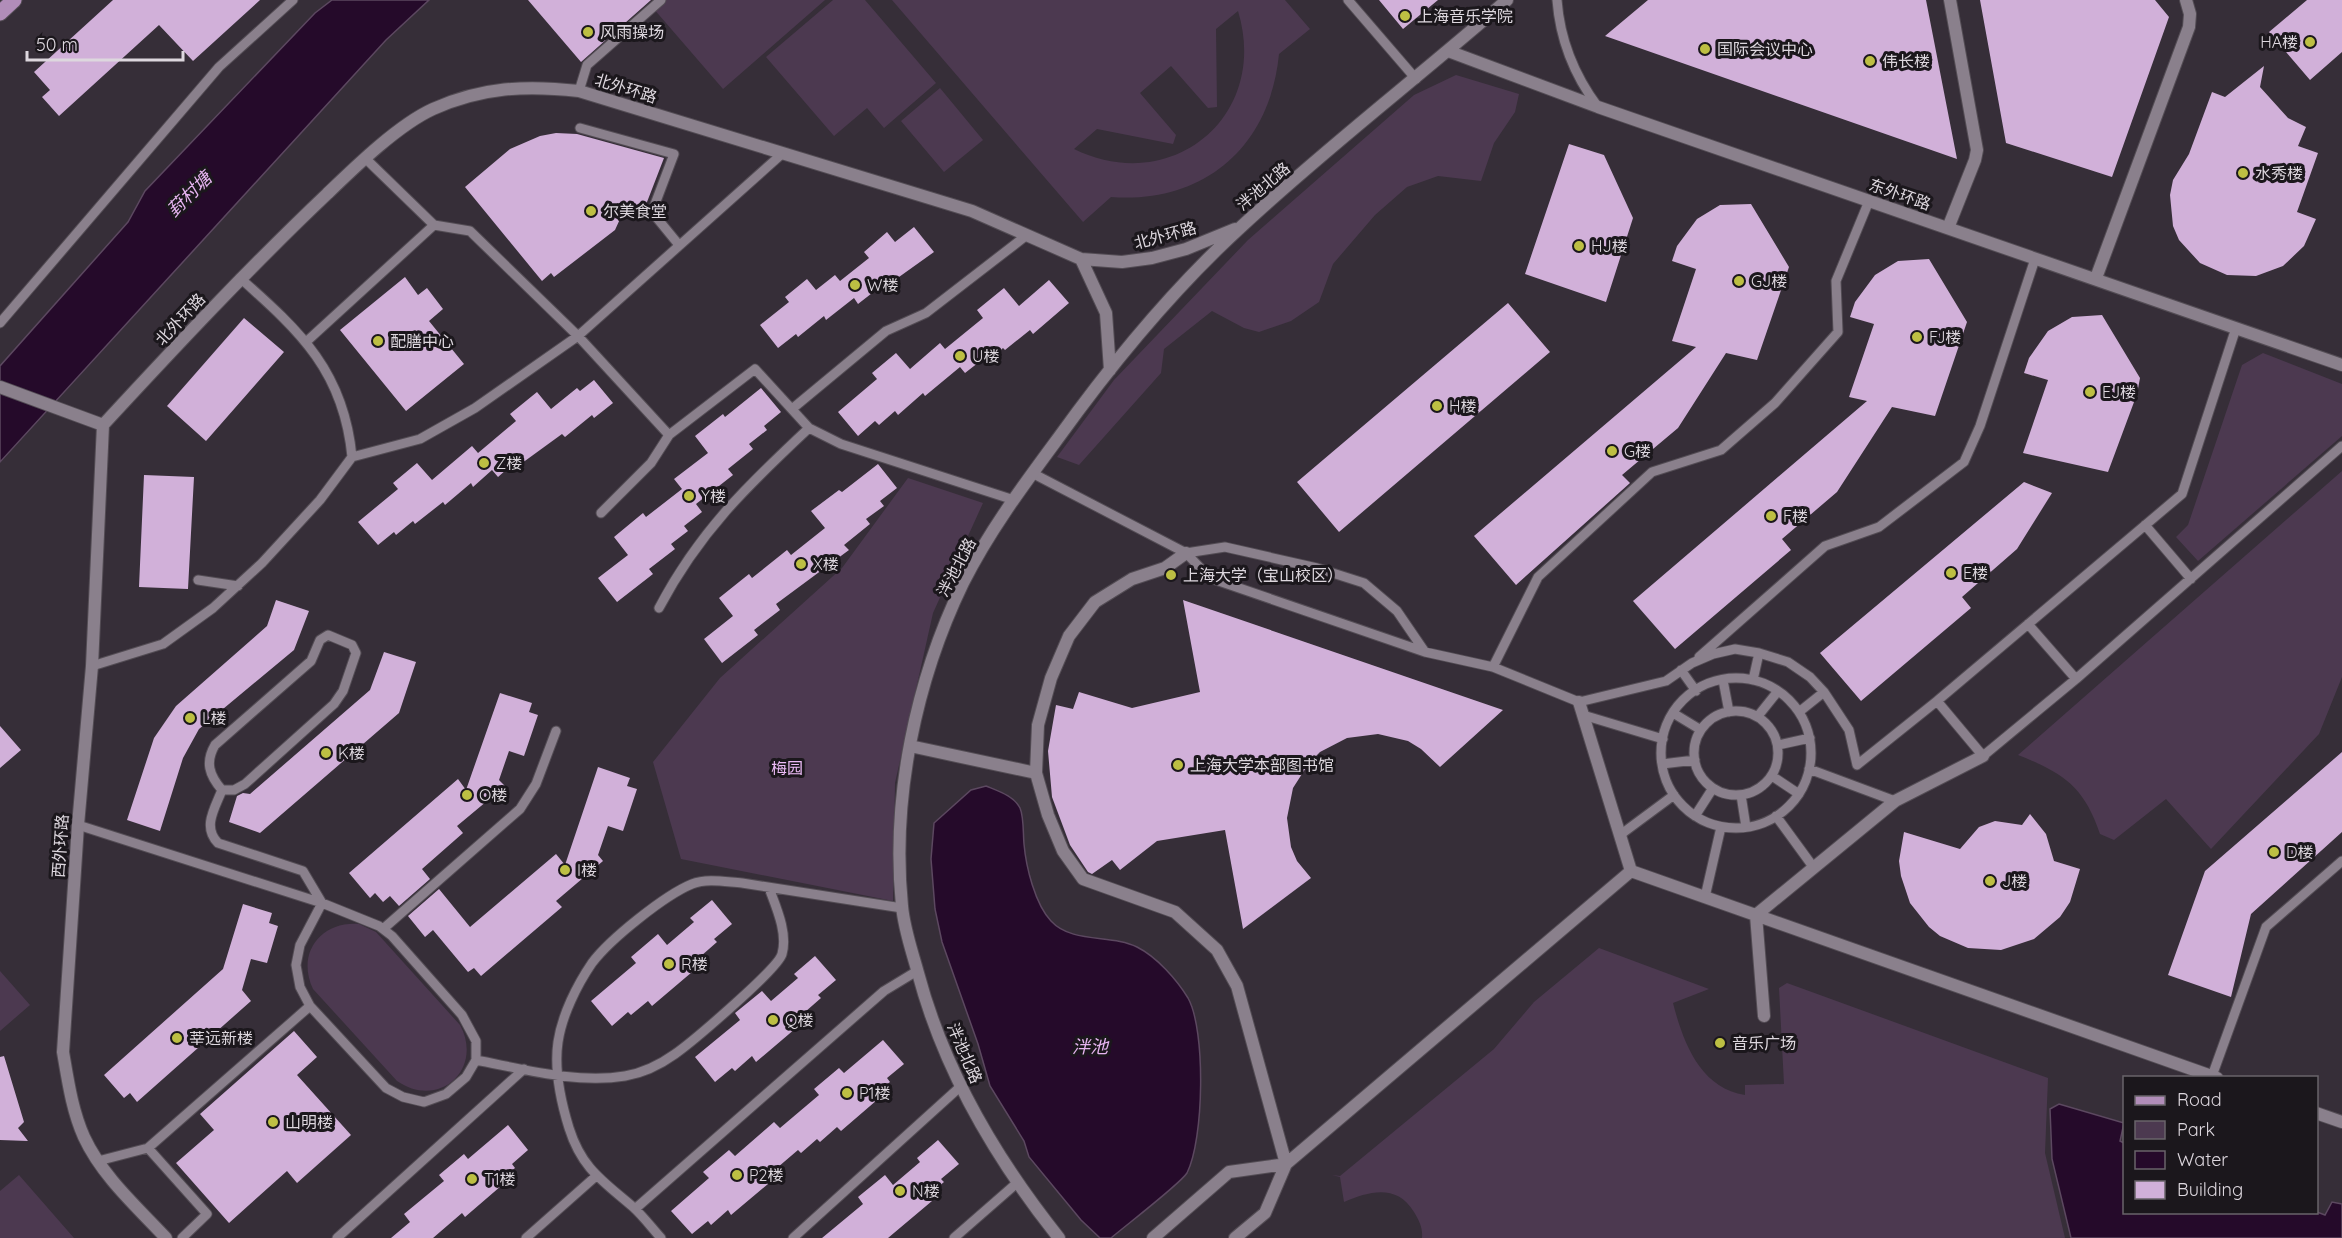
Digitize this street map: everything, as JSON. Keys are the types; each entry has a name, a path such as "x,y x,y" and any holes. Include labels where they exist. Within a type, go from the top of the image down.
{"main road":[{"path":"0,13 14,0"}],"street":[{"name":"泮池北路","path":"1059,1238 1017,1184 992,1144 961,1086 932,1018 917,971 902,908 901,827 910,746 931,663 946,621 965,580 1032,473 1110,370 1159,312 1241,226 1507,0"},
{"path":"1948,228 1977,150 1950,0"},
{"path":"2096,278 2189,27 2190,14 2186,0"},
{"name":"东外环路","path":"1448,51 1598,107 2342,365"},
{"name":"北外环路","path":"103,425 240,278 365,158 432,109 483,92 531,86 579,91 972,210 1081,259 1122,262 1152,258 1186,249 1241,226"},
{"path":"1081,259 1106,313 1110,370"},
{"path":"0,387 103,425"},
{"name":"西外环路","path":"103,425 92,666 78,825 63,1052 77,1119 98,1161 118,1187 166,1238"},
{"path":"1186,553 1165,568 1132,579 1095,602 1069,636 1051,678 1038,725 1036,773 1048,815 1063,851 1083,879 1175,912 1217,950 1237,986 1286,1164"},
{"path":"1581,709 1630,871"},
{"path":"910,746 1036,773"},
{"path":"1756,915 1895,801 1983,756"},
{"path":"1239,1235 1265,1213 1286,1164 1630,871"},
{"path":"1630,871 2212,1076"},
{"path":"1756,915 1764,1016"},
{"path":"2318,1114 2342,1122"},
{"path":"1152,1238 1229,1172 1286,1164"}],"lane":[{"path":"0,323 219,67 293,0"},
{"path":"579,91 587,65 662,0"},
{"path":"1348,0 1416,79"},
{"path":"1557,0 1568,54 1586,91 1598,107"},
{"path":"580,128 674,154 652,212 680,245"},
{"path":"92,666 163,644 238,586 320,500 352,458 420,439 476,408 578,336 783,153"},
{"path":"365,158 434,225 470,231 578,336 669,435"},
{"path":"1493,667 1538,577 1652,472 1721,450 1776,403 1838,332 1836,281 1869,201"},
{"path":"306,342 434,225"},
{"path":"792,409 886,331 926,313 1027,235"},
{"path":"1581,709 1666,681 1692,663 1826,546 1879,527 1964,462 1980,426 2035,259"},
{"path":"240,278 291,323 336,388 346,413 352,458"},
{"path":"1692,663 1735,649 1759,653 1788,662 1810,677 1824,692 1849,730 1857,765 1937,701 2182,494 2236,328"},
{"path":"601,513 629,489 651,463 669,435 754,369 809,428 841,444 1014,500"},
{"path":"658,608 678,571 704,535 744,489 809,428"},
{"path":"1937,701 1983,756 2076,679 2342,446"},
{"path":"1032,473 1186,553 1210,578 1425,652 1493,667 1581,709 1663,739"},
{"path":"2145,525 2191,579"},
{"path":"1186,553 1225,547 1317,568 1364,583 1396,611 1425,652"},
{"path":"198,580 238,586"},
{"path":"2028,624 2076,679"},
{"path":"328,635 352,645 356,653 343,691 333,704 245,784 234,790 222,790 210,769 209,756 215,745 311,661 320,640 328,635"},
{"path":"1753,680 1759,653"},
{"path":"1681,670 1696,691"},
{"path":"1723,680 1729,712"},
{"path":"1723,680 1753,680 1778,691 1799,712 1810,738 1809,769 1799,794 1776,816 1746,827 1721,827 1695,816 1674,795 1662,764 1663,739 1673,713 1696,691 1723,680"},
{"path":"1758,716 1778,691"},
{"path":"1799,712 1824,692"},
{"path":"1729,712 1747,712 1758,716 1767,724 1778,745 1779,758 1772,776 1761,788 1742,795 1726,795 1713,788 1699,773 1694,750 1701,730 1712,719 1729,712"},
{"path":"1673,713 1701,730"},
{"path":"383,929 520,810 536,784 556,730"},
{"path":"1778,745 1810,738"},
{"path":"1662,764 1695,760"},
{"path":"1809,769 1895,801"},
{"path":"1772,776 1799,794"},
{"path":"1695,816 1713,788"},
{"path":"222,790 208,826 210,836 218,843 303,871 322,903"},
{"path":"1620,835 1674,795"},
{"path":"1742,795 1746,827"},
{"path":"1776,816 1814,868"},
{"path":"78,825 322,903 383,929 462,1015 476,1041 476,1060 466,1077 446,1094 424,1102 404,1097 386,1088 310,1006 300,987 296,965 300,945 322,903"},
{"path":"1705,897 1721,827"},
{"path":"2215,1076 2266,927 2342,861"},
{"path":"661,1238 635,1209 595,1177 581,1156 569,1128 558,1074 558,1042 577,988 594,962 625,932 665,900 693,884 717,881 902,908"},
{"path":"476,1060 524,1070 612,1078 636,1073 661,1062 676,1053 778,964 783,941 779,914 769,888"},
{"path":"635,1209 884,992 917,971"},
{"path":"98,1161 148,1148 310,1006"},
{"path":"337,1238 524,1070"},
{"path":"793,1238 961,1086"},
{"path":"148,1148 207,1214 182,1238"},
{"path":"526,1238 595,1177"},
{"path":"954,1238 1017,1184"}],"green space":[{"path":"662,0 825,0 723,89 653,8"},
{"path":"833,0 865,0 936,83 884,128 867,108 834,136 766,57"},
{"path":"892,0 1285,0 1310,29 1279,54 1273,87 1262,117 1246,142 1226,163 1203,179 1175,191 1145,197 1111,197 1083,222","holes":["1238,11 1244,49 1240,84 1226,113 1205,137 1177,154 1145,162 1110,161 1074,149 1097,129 1173,144 1176,135 1140,93 1171,66 1208,108 1217,107 1216,29"]},
{"path":"1456,75 1519,94 1515,112 1494,143 1481,181 1438,176 1407,187 1375,215 1333,264 1319,302 1291,321 1259,332 1244,328 1212,311 1164,349 1161,373 1079,465 1057,457 1114,380 1248,240 1414,95"},
{"path":"940,88 983,140 944,172 901,121"},
{"path":"2263,353 2342,384 2342,436 2198,561 2176,537 2188,525 2242,365"},
{"path":"2342,471 2342,677 2319,734 2211,849 2166,799 2114,840 2100,834 2087,804 2070,783 2048,768 2018,755"},
{"name":"梅园","path":"908,478 983,503 933,613 895,783 893,901 681,859 653,762 720,678 842,568"},
{"path":"345,924 359,924 376,932 460,1025 466,1041 466,1056 462,1070 442,1088 428,1091 413,1089 397,1081 313,989 308,963 315,942 333,928"},
{"path":"1599,948 1709,989 1673,1003 1682,1033 1696,1061 1716,1083 1729,1091 1745,1095 1745,1085 1784,1084 1779,988 1787,983 2048,1078 2045,1153 2065,1238 1422,1238 1418,1218 1400,1197 1382,1192 1344,1202 1340,1177 1332,1175 1340,1176 1494,1049 1534,1002"},
{"path":"0,971 30,1005 0,1031"},
{"path":"19,1175 74,1238 0,1238 0,1191"}],"water":[{"name":"葑村塘","path":"332,0 429,0 386,40 0,462 0,366 128,222 145,191 315,13"},
{"name":"泮池","path":"986,786 1010,797 1020,808 1029,874 1040,905 1051,921 1070,933 1127,943 1144,951 1159,963 1178,984 1188,998 1194,1013 1198,1034 1201,1085 1200,1112 1193,1157 1187,1173 1182,1178 1111,1238 1100,1238 1081,1220 1029,1157 1024,1141 990,1086 978,1044 942,942 935,909 931,859 934,823 971,790"},
{"path":"2059,1104 2123,1123 2120,1141 2123,1142 2123,1214 2318,1212 2325,1215 2332,1202 2342,1204 2342,1238 2071,1238 2052,1159 2050,1109"}],"building":[{"path":"113,0 260,0 193,61 159,25 59,116 42,97 50,90 34,72"},
{"name":"风雨操场","path":"528,0 651,0 581,62"},
{"name":"上海音乐学院","path":"1379,0 1438,0 1403,29"},
{"path":"1648,0 1926,0 1957,159 1605,36"},
{"path":"1980,0 2155,0 2169,17 2112,177 2006,143"},
{"name":"HA楼","path":"2307,0 2342,0 2342,52 2310,80 2269,32"},
{"name":"水秀楼","path":"2264,66 2260,87 2288,118 2306,127 2298,146 2318,153 2297,212 2316,219 2304,246 2283,266 2256,276 2227,275 2200,263 2179,240 2173,226 2170,195 2173,180 2189,154 2212,92 2225,97"},
{"name":"尔美食堂","path":"556,133 577,134 664,158 642,215 625,208 615,230 554,277 551,273 542,281 465,187 510,149 540,136"},
{"name":"HJ楼","path":"1569,144 1604,155 1633,218 1606,302 1525,274"},
{"path":"1751,204 1789,267 1757,360 1726,353 1678,428 1622,475 1630,483 1516,585 1474,536 1696,347 1672,341 1696,269 1672,261 1677,246 1697,219 1720,205"},
{"name":"W楼","path":"914,227 934,252 878,292 876,290 858,304 854,298 826,320 824,316 798,337 796,334 778,348 760,325 789,302 785,297 807,279 816,290 835,275 840,281 869,258 864,252 887,232 895,242"},
{"path":"1929,259 1967,322 1935,416 1892,407 1837,492 1782,539 1791,550 1675,649 1633,601 1867,401 1849,397 1874,324 1850,317 1855,302 1875,275 1898,261"},
{"name":"配膳中心","path":"405,277 418,295 427,288 443,309 429,321 464,364 406,411 340,330"},
{"name":"U楼","path":"1049,280 1069,303 1033,334 1030,330 1005,350 1003,348 986,363 983,359 965,373 960,367 925,396 923,393 898,415 895,411 879,425 875,421 858,436 838,412 877,379 872,373 896,353 910,369 940,343 945,349 983,318 977,310 1004,288 1019,306"},
{"name":"H楼","path":"1508,303 1550,352 1339,532 1297,482"},
{"name":"EJ楼","path":"2102,315 2140,378 2137,394 2108,472 2023,453 2048,380 2024,373 2029,358 2048,331 2072,317"},
{"path":"244,318 284,352 206,441 167,406"},
{"name":"Z楼","path":"594,380 613,403 594,418 592,415 565,437 562,434 518,466 515,462 498,477 492,470 473,487 471,483 445,505 443,502 415,524 413,521 396,535 394,532 378,545 358,522 398,489 393,483 417,463 432,480 472,446 478,453 516,421 510,414 537,392 551,409 577,388 580,391"},
{"name":"Y楼","path":"761,388 781,412 764,426 767,430 749,444 753,449 728,469 733,475 696,504 702,512 684,526 688,531 671,544 675,549 649,569 653,574 617,602 598,578 628,555 614,537 643,513 646,517 682,489 674,479 708,453 695,436 723,414 725,417"},
{"name":"X楼","path":"878,464 897,488 880,501 884,506 866,519 870,524 844,545 849,550 776,604 780,610 754,630 758,635 722,663 704,639 733,616 719,598 749,574 752,578 787,550 791,555 825,528 811,511 839,490 842,492"},
{"path":"144,475 194,477 188,589 139,587"},
{"name":"E楼","path":"2024,482 2052,493 2017,549 1962,597 1971,608 1861,701 1820,653"},
{"name":"L楼","path":"276,600 309,611 294,650 199,729 183,758 160,831 127,820 154,738 176,706 267,626"},
{"name":"上海大学本部图书馆","path":"1183,600 1503,710 1440,767 1421,749 1408,741 1378,734 1347,738 1320,752 1309,763 1293,788 1287,818 1291,847 1297,861 1311,878 1243,929 1225,830 1157,841 1120,870 1112,860 1092,874 1088,872 1070,845 1052,797 1048,751 1056,705 1073,709 1079,692 1132,708 1200,692"},
{"name":"K楼","path":"384,652 416,662 399,713 260,833 229,822 237,796 243,793 250,794 370,690"},
{"name":"O楼","path":"500,693 532,703 529,712 538,715 524,756 509,751 499,780 505,786 457,826 463,833 422,869 430,879 399,906 390,896 383,902 375,893 370,898 349,873 458,779 466,790"},
{"path":"0,726 21,750 0,768"},
{"name":"D楼","path":"2342,752 2342,832 2251,914 2231,997 2168,975 2205,871"},
{"name":"I楼","path":"598,767 630,778 627,786 637,789 623,831 608,826 598,855 603,861 556,901 562,907 481,976 474,968 468,972 433,930 425,937 408,916 439,889 470,927 556,854 565,865"},
{"name":"J楼","path":"2030,814 2046,834 2054,861 2080,869 2070,902 2060,917 2034,939 2001,950 1968,948 1940,936 1929,927 1910,903 1901,876 1899,861 1904,832 1960,849 1979,827 1995,821 2022,825"},
{"name":"R楼","path":"712,900 732,924 714,939 717,942 701,956 705,961 652,1006 648,1001 631,1015 628,1012 612,1026 591,1001 636,963 631,957 658,934 667,945 694,922 690,918"},
{"name":"莘远新楼","path":"243,904 272,913 269,923 278,926 267,963 251,959 242,990 251,1001 137,1102 130,1093 124,1098 104,1075 223,969"},
{"name":"Q楼","path":"815,956 836,980 818,995 821,998 805,1012 809,1017 756,1062 752,1056 735,1071 732,1068 715,1082 695,1057 740,1020 735,1013 762,991 771,1001 798,978 794,974"},
{"name":"山明楼","path":"294,1031 317,1057 297,1075 351,1135 297,1183 287,1171 229,1223 176,1163 214,1130 200,1114"},
{"path":"883,1040 904,1064 887,1078 890,1082 873,1096 877,1100 841,1131 837,1127 820,1142 817,1139 801,1153 798,1150 764,1179 768,1184 731,1215 728,1210 711,1225 708,1221 692,1234 671,1211 709,1178 703,1172 729,1150 735,1156 774,1122 780,1128 819,1095 814,1089 839,1068 844,1073"},
{"path":"4,1056 24,1122 18,1128 28,1141 0,1140 0,1057"},
{"name":"T1楼","path":"508,1125 528,1150 512,1164 515,1168 498,1182 501,1186 465,1217 462,1213 433,1238 391,1238 410,1222 404,1214 444,1181 439,1175 464,1154 468,1159"},
{"name":"N楼","path":"938,1140 959,1164 941,1179 944,1182 927,1196 932,1201 888,1238 822,1238 863,1204 858,1197 885,1175 893,1185 920,1162 917,1158"}],"place":[{"name":"上海音乐学院","path":"1405,16"},
{"name":"风雨操场","path":"588,32"},
{"name":"HA楼","path":"2310,42"},
{"name":"国际会议中心","path":"1705,49"},
{"name":"伟长楼","path":"1870,61"},
{"name":"水秀楼","path":"2243,173"},
{"name":"尔美食堂","path":"591,211"},
{"name":"HJ楼","path":"1579,246"},
{"name":"GJ楼","path":"1739,281"},
{"name":"W楼","path":"855,285"},
{"name":"FJ楼","path":"1917,337"},
{"name":"配膳中心","path":"378,341"},
{"name":"U楼","path":"960,356"},
{"name":"EJ楼","path":"2090,392"},
{"name":"H楼","path":"1437,406"},
{"name":"G楼","path":"1612,451"},
{"name":"Z楼","path":"484,463"},
{"name":"Y楼","path":"689,496"},
{"name":"F楼","path":"1771,516"},
{"name":"X楼","path":"801,564"},
{"name":"E楼","path":"1951,573"},
{"name":"上海大学（宝山校区）","path":"1171,575"},
{"name":"L楼","path":"190,718"},
{"name":"K楼","path":"326,753"},
{"name":"上海大学本部图书馆","path":"1178,765"},
{"name":"O楼","path":"467,795"},
{"name":"D楼","path":"2274,852"},
{"name":"I楼","path":"565,870"},
{"name":"J楼","path":"1990,881"},
{"name":"R楼","path":"669,964"},
{"name":"Q楼","path":"773,1020"},
{"name":"莘远新楼","path":"177,1038"},
{"name":"音乐广场","path":"1720,1043"},
{"name":"P1楼","path":"847,1093"},
{"name":"山明楼","path":"273,1122"},
{"name":"P2楼","path":"737,1175"},
{"name":"T1楼","path":"472,1179"},
{"name":"N楼","path":"900,1191"}]}
